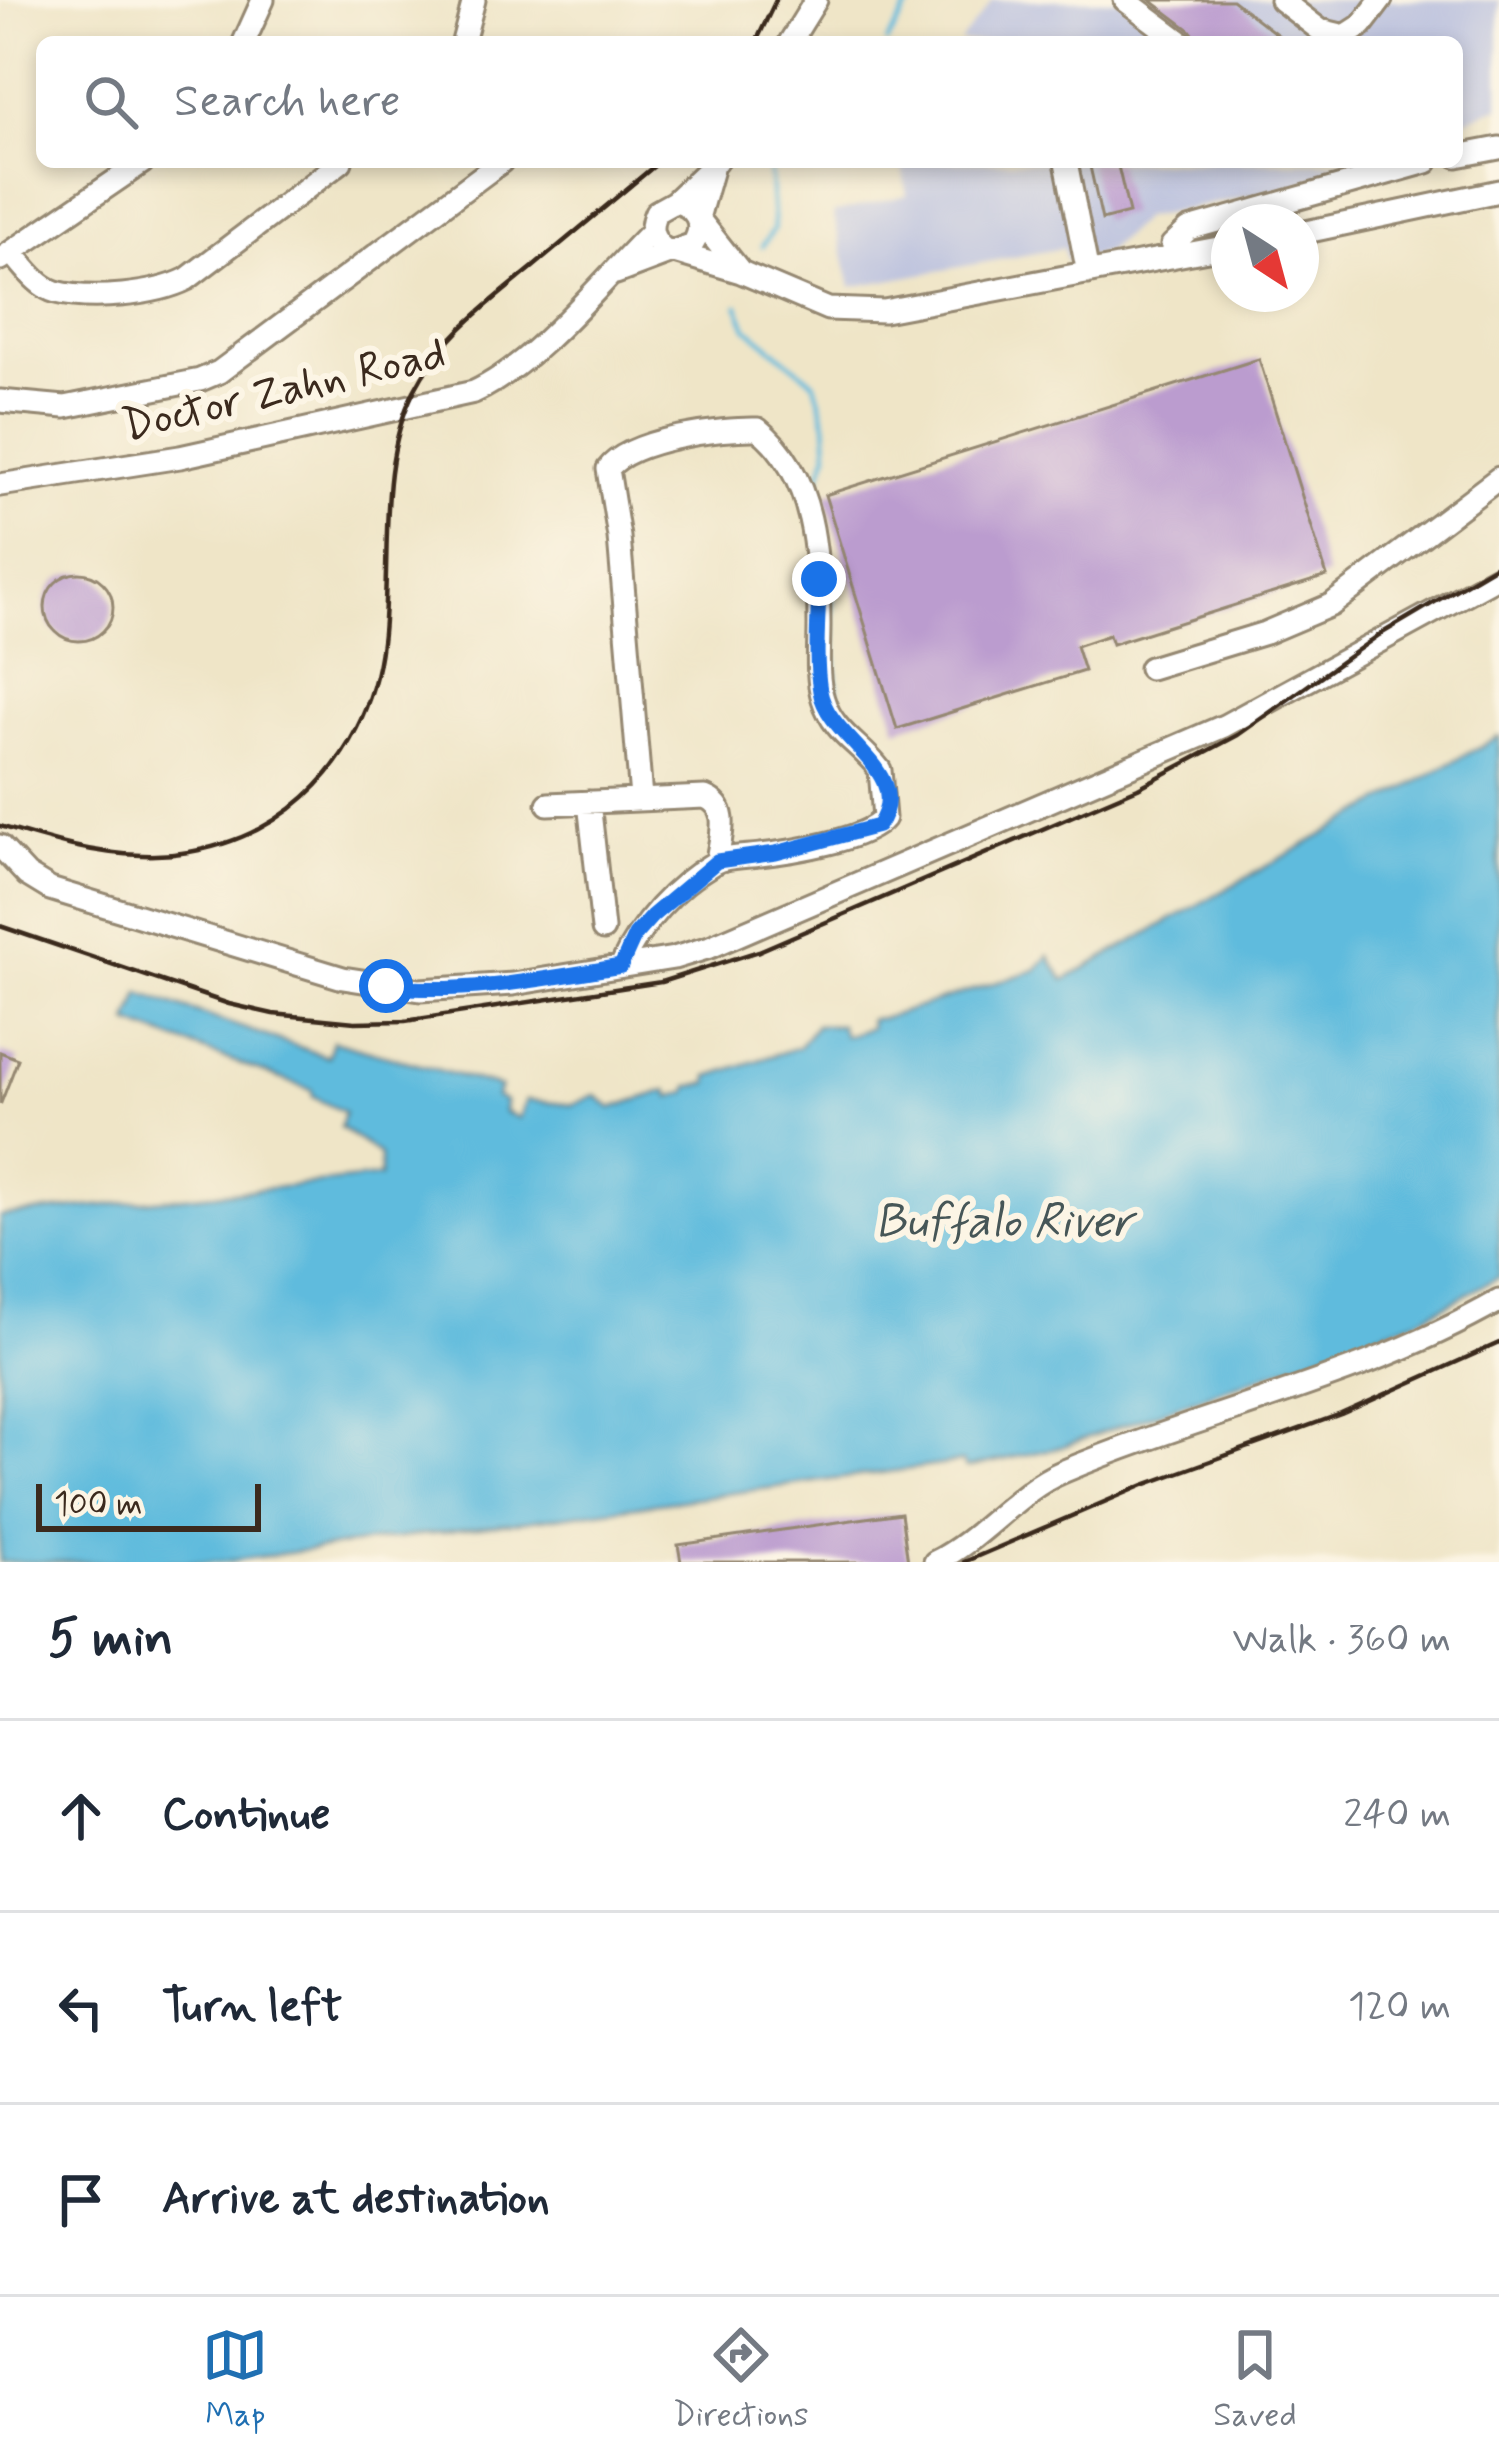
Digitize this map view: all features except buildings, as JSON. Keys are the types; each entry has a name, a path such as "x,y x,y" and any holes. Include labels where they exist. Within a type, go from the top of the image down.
{"street":[{"path":"247,36 262,0"},
{"path":"464,36 473,0"},
{"path":"794,36 816,0"},
{"path":"1125,0 1173,36"},
{"path":"1281,0 1321,30 1345,36 1362,25 1382,0"},
{"path":"1463,155 1499,148"},
{"path":"134,168 7,257 56,292 141,295 162,290 187,279 333,168"},
{"path":"0,401 65,407 219,372 493,168"},
{"name":"Doctor Zahn Road","path":"0,485 180,457 459,397 506,374 616,273 651,232 656,212 711,168"},
{"path":"674,251 693,244 713,168"},
{"path":"1067,168 1088,273"},
{"path":"1297,204 1329,187 1403,168"},
{"path":"1319,228 1499,191"},
{"path":"674,202 693,210 740,272"},
{"path":"1172,257 1172,245 1189,230 1211,226"},
{"path":"651,232 664,249 740,272 804,301 852,313 884,311 1211,249"},
{"name":"Doctor Zahn Road","path":"616,273 674,251"},
{"path":"621,966 635,935 652,916 717,861 776,853 868,831 884,818 880,770 834,724 820,693 819,579 797,476 784,452 758,429 688,433 623,456 608,470 619,537 641,798"},
{"path":"1150,668 1228,645 1331,605 1499,478"},
{"path":"0,846 27,875 50,889 343,978 420,990 514,984 621,966 710,947 1127,770 1258,709 1499,577"},
{"path":"548,805 705,797 718,802 722,821 717,861"},
{"path":"589,802 603,929"},
{"path":"935,1562 985,1531 1056,1474 1424,1339 1499,1301"}],"shaded area":[{"path":"993,0 1499,0 1499,107 1463,121 1463,36 965,36"},
{"path":"902,168 1342,168 1290,188 1143,218 1105,253 1067,262 1063,248 851,287 833,213 907,195"}],"water":[{"name":"Buffalo River","path":"1499,736 1499,1277 1420,1318 1239,1384 1061,1447 966,1468 962,1462 221,1562 0,1562 0,1216 380,1177 380,1155 340,1127 344,1112 313,1097 312,1090 129,1023 140,993 328,1057 333,1041 500,1087 496,1097 505,1101 504,1112 519,1118 526,1100 573,1105 595,1095 612,1108 668,1090 670,1097 688,1092 689,1087 709,1083 709,1076 799,1047 816,1025 840,1025 844,1036 870,1028 869,1019 1036,970 1049,956 1064,980"}],"waterway":[{"path":"891,36 908,8 920,0"},
{"path":"762,246 774,229 769,168"},
{"path":"738,306 747,328 815,383 826,423 828,453 817,483 830,568 838,713"}],"railway":[{"path":"759,36 776,0"},
{"path":"0,826 106,852 188,852 232,841 305,797 357,729 373,687 385,611 394,451 414,391 438,354 467,323 652,168"},
{"path":"0,926 229,1004 273,1014 355,1022 405,1021 661,982 759,951 1138,788 1238,735 1379,635 1499,564"},
{"path":"964,1562 1144,1485 1341,1414 1499,1343"}],"route":[{"path":"386,986 420,990 514,984 621,966 635,935 652,916 717,861 776,853 878,826 886,806 880,770 834,724 820,693 819,579"}]}
